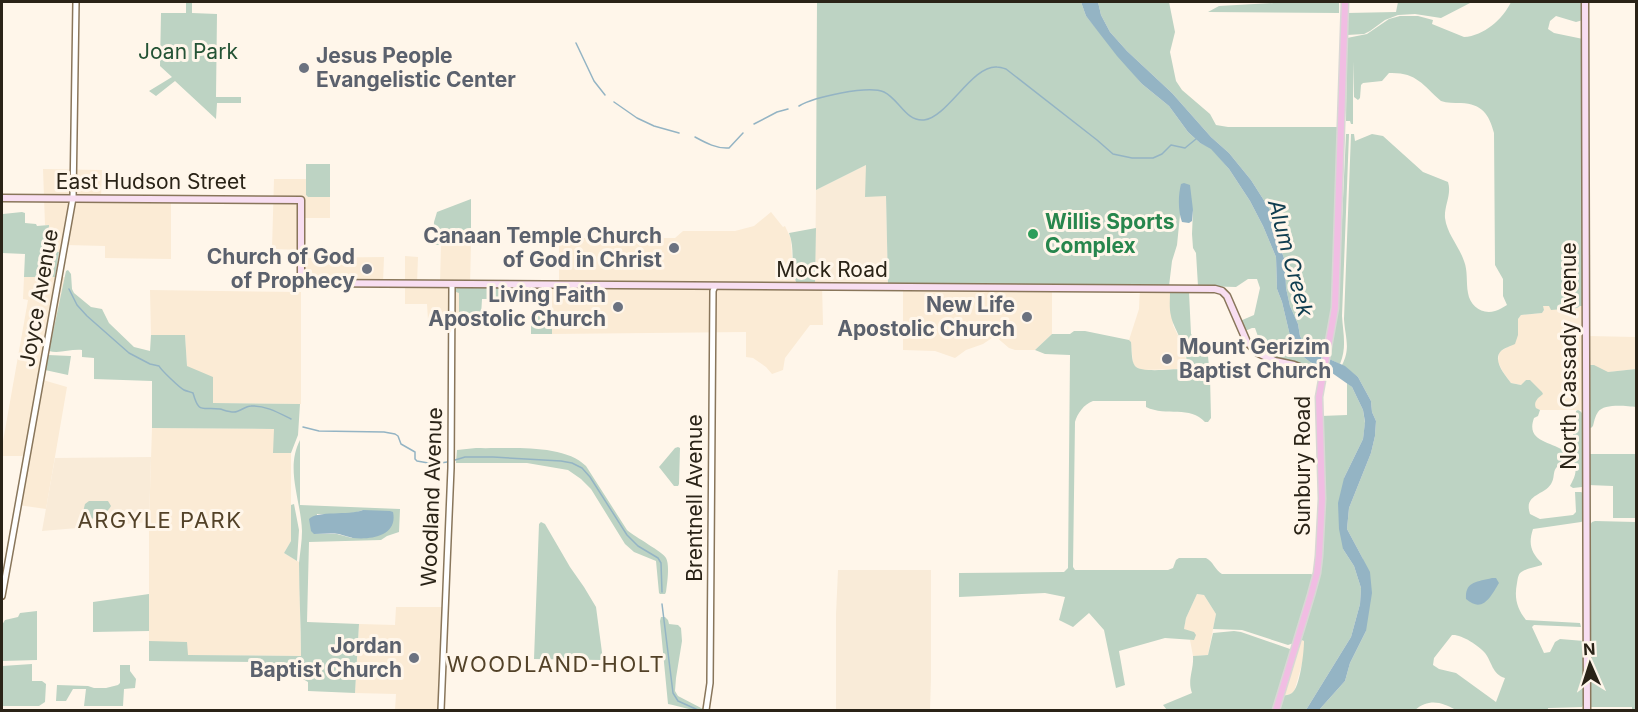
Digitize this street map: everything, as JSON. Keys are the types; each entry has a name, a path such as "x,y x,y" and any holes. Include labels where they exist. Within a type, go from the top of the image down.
{"main road":[{"name":"Sunbury Road","path":"1275,711 1317,573 1322,513 1318,410 1322,374 1333,323 1336,287 1345,2"},
{"name":"North Cassady Avenue","path":"1585,2 1587,711"},
{"name":"East Hudson Street","path":"2,198 301,200 301,283"},
{"name":"Mock Road","path":"301,283 1215,289 1227,296 1248,342 1258,353 1275,361 1322,374"}],"street":[{"name":"Joyce Avenue","path":"2,596 73,198 76,2"},
{"name":"Woodland Avenue","path":"441,711 451,471 452,284"},
{"name":"Brentnell Avenue","path":"706,711 710,683 713,291 715,286"}],"shaded area":[{"path":"866,165 886,195 888,285 815,284 816,190"},
{"path":"43,169 102,170 101,198 171,198 171,259 105,258 105,246 66,245 64,253 48,251 49,225 45,225"},
{"path":"274,179 306,179 308,197 330,197 330,218 302,218 301,250 272,249"},
{"path":"771,212 783,227 785,226 791,239 793,276 797,284 822,284 823,325 810,325 785,358 783,370 772,374 753,358 746,357 746,332 552,334 552,283 559,280 559,238 675,238 683,231 735,231 754,226"},
{"path":"441,245 471,245 470,286 459,292 459,316 453,316 452,319 428,320 427,304 405,304 405,256 418,257 417,283 440,283"},
{"path":"384,257 383,283 301,284 301,258"},
{"path":"24,277 65,277 43,380 67,387 46,509 18,505 26,456 2,456 28,300 23,299"},
{"path":"903,285 1052,286 1052,334 1035,350 1009,348 995,336 955,358 935,351 903,350"},
{"path":"1140,286 1170,292 1173,325 1184,348 1187,364 1185,367 1142,370 1133,364 1129,340 1139,309"},
{"path":"150,290 301,292 301,404 213,403 187,366 185,335 151,335"},
{"path":"1588,305 1588,336 1636,337 1636,369 1608,372 1589,410 1540,410 1534,406 1535,401 1542,394 1526,380 1522,385 1511,383 1498,362 1499,352 1515,343 1518,319 1521,315 1542,313 1544,310 1542,306"},
{"path":"152,428 274,429 274,453 291,453 291,541 284,553 299,562 301,656 187,655 149,641"},
{"path":"151,457 149,522 42,531 55,458"},
{"path":"838,570 931,570 930,710 836,710"},
{"path":"1197,594 1204,595 1216,614 1208,655 1193,656 1190,640 1194,639 1184,629 1186,618"},
{"path":"396,607 445,607 441,710 395,710 396,694 355,693 359,624 395,625"},
{"path":"1295,638 1304,641 1304,657 1294,692 1282,696 1278,694"}],"green space":[{"name":"Joan Park","path":"186,2 192,2 192,13 217,14 216,97 241,97 241,103 217,103 216,119 175,81 156,96 149,91 172,77 160,66 161,13 186,13"},
{"path":"817,2 1081,2 1086,16 1142,84 1169,106 1188,132 1200,143 1211,148 1229,169 1250,201 1276,257 1277,289 1291,340 1296,351 1319,366 1315,369 1268,356 1255,328 1245,331 1240,321 1254,315 1260,288 1257,279 1248,279 1236,287 1198,286 1192,234 1193,210 1180,189 1177,245 1172,261 1169,286 888,285 886,196 865,197 866,165 816,190"},
{"path":"1098,2 1169,2 1175,32 1170,52 1176,81 1182,90 1210,114 1216,125 1228,127 1340,127 1332,318 1322,356 1306,347 1300,336 1298,324 1290,306 1286,288 1285,261 1272,213 1251,180 1229,153 1110,32 1101,15"},
{"path":"1339,2 1339,13 1208,12 1219,6"},
{"path":"1398,2 1472,2 1441,18 1415,14 1398,15 1385,20 1364,34 1347,35 1347,13 1396,12"},
{"path":"1511,2 1583,2 1583,20 1576,22 1556,16 1550,21 1548,29 1554,33 1583,39 1583,306 1551,310 1549,306 1543,306 1542,313 1521,315 1518,319 1518,335 1515,344 1501,351 1498,359 1500,367 1511,383 1521,385 1526,380 1530,380 1543,394 1536,402 1536,408 1540,410 1532,426 1537,437 1565,452 1571,451 1576,411 1582,413 1582,487 1570,486 1575,469 1568,463 1561,464 1555,469 1549,487 1532,498 1529,507 1530,514 1540,519 1573,515 1576,512 1575,492 1581,492 1583,493 1583,521 1533,529 1532,548 1542,565 1520,573 1516,598 1520,612 1526,620 1580,623 1581,627 1534,625 1532,627 1544,653 1550,652 1555,642 1560,639 1584,641 1583,705 1582,707 1548,708 1548,710 1456,710 1435,702 1420,706 1415,710 1319,710 1345,681 1350,663 1366,631 1363,559 1347,529 1349,508 1371,453 1376,421 1371,401 1358,377 1342,365 1347,348 1344,319 1351,134 1354,134 1355,141 1372,134 1383,136 1423,172 1448,182 1445,218 1465,265 1469,298 1477,308 1486,312 1496,311 1507,305 1503,296 1503,279 1495,265 1494,133 1490,120 1484,111 1474,105 1441,101 1418,80 1398,73 1389,73 1382,81 1363,83 1358,100 1354,97 1353,61 1353,124 1351,124 1350,121 1346,121 1347,38 1367,34 1389,19 1400,16 1418,16 1433,20 1432,24 1464,37 1471,36 1492,26","holes":["1452,635 1460,636 1482,650 1495,671 1505,678 1496,702 1456,673 1439,669 1433,665 1434,658"]},
{"path":"1346,134 1349,134 1342,316 1344,346 1340,364 1327,358 1338,306"},
{"path":"306,164 330,164 330,197 308,197 306,195"},
{"path":"471,199 471,245 433,245 437,212"},
{"path":"2,203 3,214 22,212 25,213 25,223 37,226 49,225 48,251 59,252 55,277 24,277 25,254 2,253"},
{"path":"816,228 815,284 797,284 793,272 789,233"},
{"path":"68,270 71,274 74,293 91,307 102,309 109,323 134,347 150,351 151,335 185,335 187,366 213,377 213,403 300,404 298,435 291,453 273,453 274,429 152,428 152,381 94,379 94,358 82,357 82,350 49,351"},
{"path":"461,286 503,287 504,299 482,299 481,316 459,316 459,293 456,289"},
{"path":"1170,292 1189,292 1191,334 1208,356 1211,418 1205,422 1185,412 1154,410 1146,407 1146,401 1093,401 1084,407 1075,422 1073,567 1075,570 1168,570 1173,568 1179,558 1206,558 1222,574 1313,575 1294,643 1288,645 1242,630 1213,629 1216,614 1204,595 1197,594 1186,618 1184,629 1194,632 1196,635 1194,640 1165,638 1119,651 1125,685 1116,688 1104,630 1089,613 1073,627 1059,620 1065,597 1045,593 959,597 959,573 1064,572 1068,568 1070,355 1045,354 1035,350 1052,334 1085,331 1129,340 1133,361 1138,368 1182,369 1186,365 1185,352 1171,316"},
{"path":"531,310 552,310 552,334 531,334"},
{"path":"48,355 71,356 68,375 45,370"},
{"path":"1590,365 1608,372 1636,369 1636,407 1605,407 1597,414 1591,428 1589,427 1588,367"},
{"path":"1347,383 1352,387 1363,410 1365,423 1363,439 1344,478 1343,549 1354,566 1361,588 1360,604 1351,637 1306,710 1278,710 1282,696 1292,693 1299,677 1304,641 1299,639 1321,558 1324,488 1321,416 1347,415"},
{"path":"300,440 300,505 400,509 399,532 381,540 309,542 307,622 359,624 355,693 308,691 308,682 302,678 279,667 259,662 149,661 149,641 187,642 188,655 301,656 299,563 302,531 294,473 296,451","holes":["363,510 352,538 337,534 315,534 317,514 346,514"]},
{"path":"678,447 680,448 679,484 674,486 659,467"},
{"path":"476,448 550,450 576,459 586,466 627,530 666,558 668,570 665,594 659,593 656,561 634,552 625,544 591,489 581,479 568,470 527,463 456,463 457,450"},
{"path":"1588,454 1636,454 1636,518 1613,518 1613,486 1588,485"},
{"path":"89,501 108,501 111,506 98,517 81,520 85,504"},
{"path":"294,504 299,530 297,561 284,553 291,541 291,505"},
{"path":"1595,521 1636,522 1636,710 1632,710 1632,707 1590,707 1588,528"},
{"path":"541,522 545,524 596,607 603,660 534,659 539,524"},
{"path":"149,594 149,631 93,632 93,602"},
{"path":"37,611 37,660 2,661 2,625 5,620 18,617 20,613"},
{"path":"661,617 665,617 669,624 678,625 681,628 682,641 675,691 678,696 703,710 668,704"},
{"path":"1234,631 1290,649 1273,710 1167,710 1163,705 1192,693 1190,684 1193,656 1208,655 1213,633"},
{"path":"32,664 32,681 42,681 46,684 45,702 39,706 2,706 2,666"},
{"path":"120,665 130,665 130,671 136,679 135,688 124,689 123,706 84,706 86,689 73,689 66,701 56,701 57,685 106,688 118,685"}],"water":[{"path":"1081,2 1098,2 1101,15 1110,32 1172,93 1211,137 1229,153 1251,180 1272,213 1285,261 1286,288 1290,306 1306,347 1322,356 1319,366 1296,351 1291,340 1277,289 1276,257 1250,201 1229,169 1211,149 1188,132 1169,106 1142,84 1117,56 1086,16"},
{"path":"1181,184 1190,185 1193,210 1192,221 1189,223 1182,222 1180,213 1179,193"},
{"path":"1327,358 1345,366 1358,377 1371,401 1376,421 1371,453 1349,508 1347,529 1370,572 1372,593 1366,631 1350,663 1345,681 1319,710 1306,710 1351,637 1360,604 1361,588 1354,566 1343,549 1339,529 1338,503 1344,478 1363,439 1365,422 1363,410 1352,387 1325,368"},
{"path":"363,510 393,512 391,526 382,535 368,538 353,538 339,534 314,534 311,531 309,519 313,516"},
{"path":"1496,578 1499,583 1486,602 1477,605 1466,599 1466,593 1473,583"}],"waterway":[{"path":"576,43 594,81 605,95"},
{"path":"799,106 841,93 876,90 889,95 907,114 918,120 924,120 942,110 978,74 998,67 1006,69 1113,154 1132,158 1153,158 1162,154 1171,145 1185,148 1196,139"},
{"path":"614,102 637,118 654,126 679,133"},
{"path":"754,124 788,109"},
{"path":"695,137 716,147 729,148 743,133"},
{"path":"69,289 77,305 87,316 129,353 159,366 182,389 193,393 199,407 234,412 249,406 256,406 272,410 291,419"},
{"path":"303,427 319,431 395,434 401,444 415,452 417,461 434,464 447,462"},
{"path":"455,460 465,457 493,457 561,461 582,468 627,535 638,546 658,558 661,563 662,592"},
{"path":"662,604 673,693 678,701 698,710"}],"place":[{"name":"Jesus People Evangelistic Center","path":"304,68"},
{"name":"Willis Sports Complex","path":"1033,234"},
{"name":"Canaan Temple Church of God in Christ","path":"674,248"},
{"name":"Church of God of Prophecy","path":"367,269"},
{"name":"Living Faith Apostolic Church","path":"618,307"},
{"name":"New Life Apostolic Church","path":"1027,317"},
{"name":"Mount Gerizim Baptist Church","path":"1167,359"},
{"name":"Jordan Baptist Church","path":"414,658"}],"district":[{"name":"ARGYLE PARK","path":"160,520"},
{"name":"WOODLAND-HOLT","path":"556,664"}],"water label":[{"name":"Alum Creek","path":"1291,258"}]}
